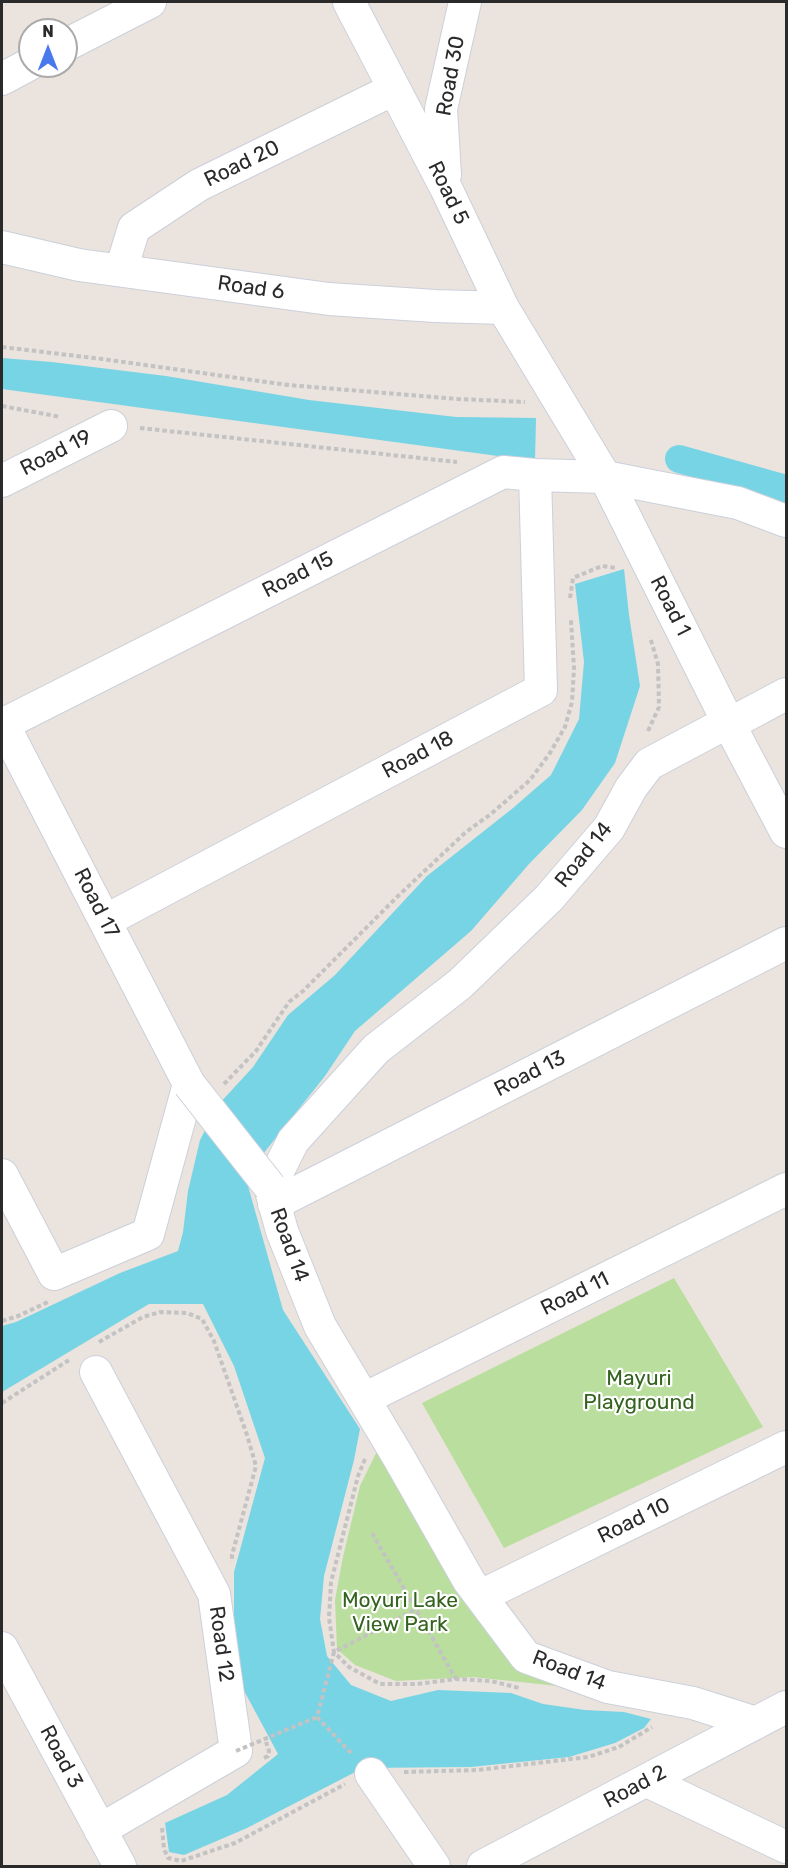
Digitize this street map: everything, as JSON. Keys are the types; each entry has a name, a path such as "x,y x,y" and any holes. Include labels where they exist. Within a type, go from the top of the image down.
{"street":[{"path":"78,39 150,2"},
{"name":"Road 5","path":"349,2 446,188 504,308 540,396"},
{"name":"Road 30","path":"446,188 441,109 465,2"},
{"path":"2,79 18,70"},
{"name":"Road 20","path":"121,270 134,228 189,191 394,89"},
{"name":"Road 6","path":"2,247 79,265 329,299 504,308"},
{"name":"Road 1","path":"540,396 605,477 786,832"},
{"name":"Road 19","path":"2,481 111,426"},
{"name":"Road 15","path":"2,724 504,471 535,475 605,477 738,503 786,521"},
{"name":"Road 18","path":"105,921 541,690 535,475"},
{"name":"Road 14","path":"756,1723 693,1703 608,1687 526,1658 475,1589 320,1326 282,1231 272,1196 293,1141 376,1049 460,984 549,898 609,828 631,788 649,764 786,694"},
{"name":"Road 17","path":"2,724 189,1084 272,1196"},
{"name":"Road 13","path":"272,1196 786,944"},
{"path":"2,1175 55,1286 148,1233 189,1084"},
{"name":"Road 11","path":"364,1399 786,1189"},
{"name":"Road 12","path":"96,1372 213,1594 236,1751"},
{"name":"Road 10","path":"475,1589 786,1447"},
{"name":"Road 3","path":"2,1648 120,1866"},
{"name":"Road 2","path":"483,1866 786,1707"},
{"path":"100,1830 236,1751"},
{"path":"372,1774 434,1866"},
{"path":"647,1781 786,1847"}],"path":[{"path":"2,347 288,385 458,399 524,401 540,396"},
{"path":"2,406 67,418"},
{"path":"111,426 464,462"},
{"path":"570,603 573,578 602,566 624,569"},
{"path":"221,1088 256,1051 289,1002 466,832 499,807 537,771 565,727 572,702 574,668 571,615"},
{"path":"2,1322 18,1316 55,1286"},
{"path":"372,1533 456,1680"},
{"path":"317,1717 334,1652 475,1589"},
{"path":"236,1751 317,1717"},
{"path":"317,1717 372,1774"}],"green space":[{"name":"Mayuri Playground","path":"674,1278 763,1427 504,1548 422,1403"},
{"name":"Moyuri Lake View Park","path":"379,1447 466,1602 558,1686 473,1677 396,1681 355,1665 337,1649 335,1600 343,1557 360,1486"}],"water":[{"path":"2,358 166,376 309,400 456,417 536,418 535,461 2,389"},
{"path":"624,569 640,686 615,763 582,810 529,864 471,931 355,1031 325,1076 263,1154 248,1186 283,1310 360,1429 324,1576 320,1619 327,1656 351,1685 391,1701 438,1690 511,1693 543,1704 585,1710 624,1712 651,1719 644,1728 615,1743 569,1757 471,1767 363,1768 247,1828 184,1855 169,1852 165,1823 227,1795 278,1754 234,1672 234,1572 265,1458 234,1366 203,1304 149,1304 2,1392 2,1326 16,1322 120,1273 178,1251 183,1232 188,1191 200,1140 219,1104 253,1067 288,1015 335,975 427,876 551,775 579,719 584,662 575,584"}],"waterway":[{"path":"679,459 786,489"}]}
